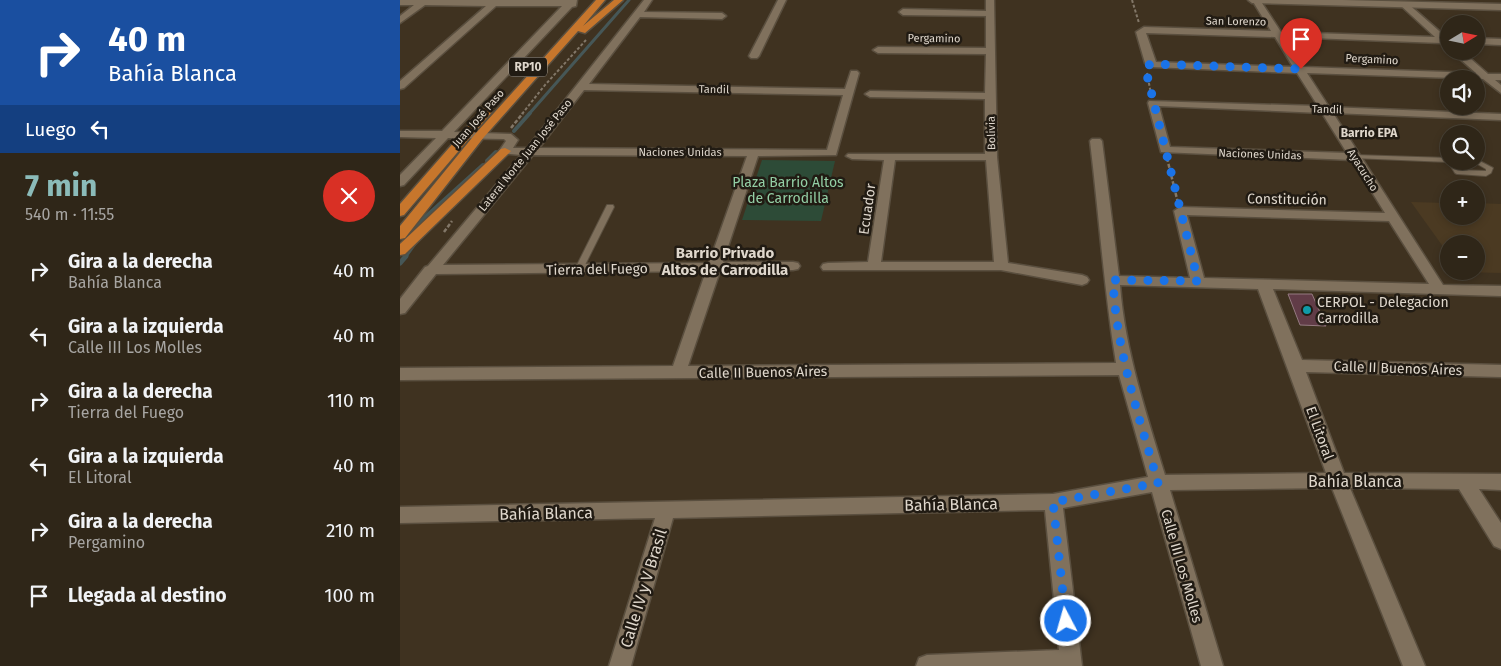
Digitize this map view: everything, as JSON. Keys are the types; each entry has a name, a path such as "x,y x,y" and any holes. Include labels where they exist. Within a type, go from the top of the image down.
{"highway":[{"name":"Juan José Paso","path":"400,212 466,134 590,0"},
{"name":"Juan José Paso","path":"400,235 480,135 600,0"},
{"path":"537,70 619,0"},
{"path":"400,251 505,151"}],"street":[{"path":"400,2 493,4 583,0"},
{"name":"Lateral Norte Juan José Paso","path":"400,309 430,270 542,137 648,0"},
{"path":"754,56 782,0"},
{"name":"Bolivia","path":"990,0 991,157 1001,266"},
{"path":"1252,0 1442,3 1501,7"},
{"name":"Ayacucho","path":"1256,0 1438,289"},
{"path":"400,20 423,2"},
{"path":"400,182 571,2"},
{"path":"1406,3 1440,35"},
{"path":"400,86 493,4"},
{"path":"903,12 991,14"},
{"path":"637,14 722,16"},
{"path":"1142,31 1151,64"},
{"name":"San Lorenzo","path":"1142,31 1279,34 1440,42"},
{"path":"1485,41 1501,42"},
{"name":"Pergamino","path":"878,50 990,51"},
{"path":"1467,60 1501,90"},
{"name":"Pergamino","path":"1151,64 1501,78"},
{"path":"849,92 854,73"},
{"name":"Tandil","path":"579,87 849,92"},
{"name":"Naciones Unidas","path":"505,151 528,153 832,153 849,92"},
{"path":"870,94 990,96"},
{"path":"1153,103 1165,150"},
{"name":"Tandil","path":"1153,103 1501,117"},
{"path":"400,134 542,137"},
{"path":"502,136 512,140 505,151"},
{"name":"Calle III Los Molles","path":"1096,141 1113,280 1115,314 1125,369 1212,666"},
{"name":"Naciones Unidas","path":"1165,150 1355,157"},
{"path":"678,373 754,152"},
{"path":"852,156 991,157"},
{"name":"Ecuador","path":"874,267 890,156"},
{"path":"1180,211 1198,281"},
{"name":"Constitución","path":"1180,211 1393,217"},
{"name":"Tierra del Fuego","path":"430,270 794,266"},
{"path":"828,267 1001,266 1082,280"},
{"path":"1113,280 1501,291"},
{"name":"El Litoral","path":"1263,284 1296,366 1338,480 1414,666"},
{"name":"Calle II Buenos Aires","path":"1296,366 1501,371"},
{"name":"Calle II Buenos Aires","path":"400,374 678,373 991,368 1125,369"},
{"name":"Bahía Blanca","path":"400,515 1053,502 1158,483 1338,480 1501,482"},
{"path":"1464,481 1501,540"},
{"path":"927,666 1071,663 1053,502"},
{"name":"Calle IV y V Brasil","path":"620,666 666,511"}],"lane":[{"path":"1355,157 1440,161"},
{"path":"1456,170 1457,172 1486,174 1490,168 1485,164"},
{"path":"579,269 610,207"}],"path":[{"path":"1132,0 1142,31"},
{"path":"502,136 514,125 545,85 590,36"},
{"path":"1151,64 1145,67 1153,103"},
{"path":"1165,150 1180,211"}],"shaded area":[{"path":"1411,202 1440,203 1440,225 1485,225 1485,203 1501,204 1501,273 1485,273 1485,235 1440,235 1440,242"}],"green space":[{"name":"Plaza Barrio Altos de Carrodilla","path":"762,160 835,161 821,221 742,220"}],"building":[{"name":"CERPOL - Delegacion Carrodilla","path":"1288,294 1312,294 1326,326 1300,325"}],"waterway":[{"path":"529,114 629,0"},
{"path":"514,131 530,113"},
{"path":"487,161 496,152"},
{"path":"412,229 483,165"},
{"path":"405,257 415,243"},
{"path":"400,263 406,256"}],"place":[{"name":"CERPOL - Delegacion Carrodilla","path":"1307,310"}],"district":[{"name":"Barrio EPA","path":"1369,133"},
{"name":"Barrio Privado Altos de Carrodilla","path":"725,262"}],"route":[{"path":"1066,621 1053,502 1158,483 1125,369 1115,314 1113,280 1198,281 1145,67 1154,64 1301,69"}]}
